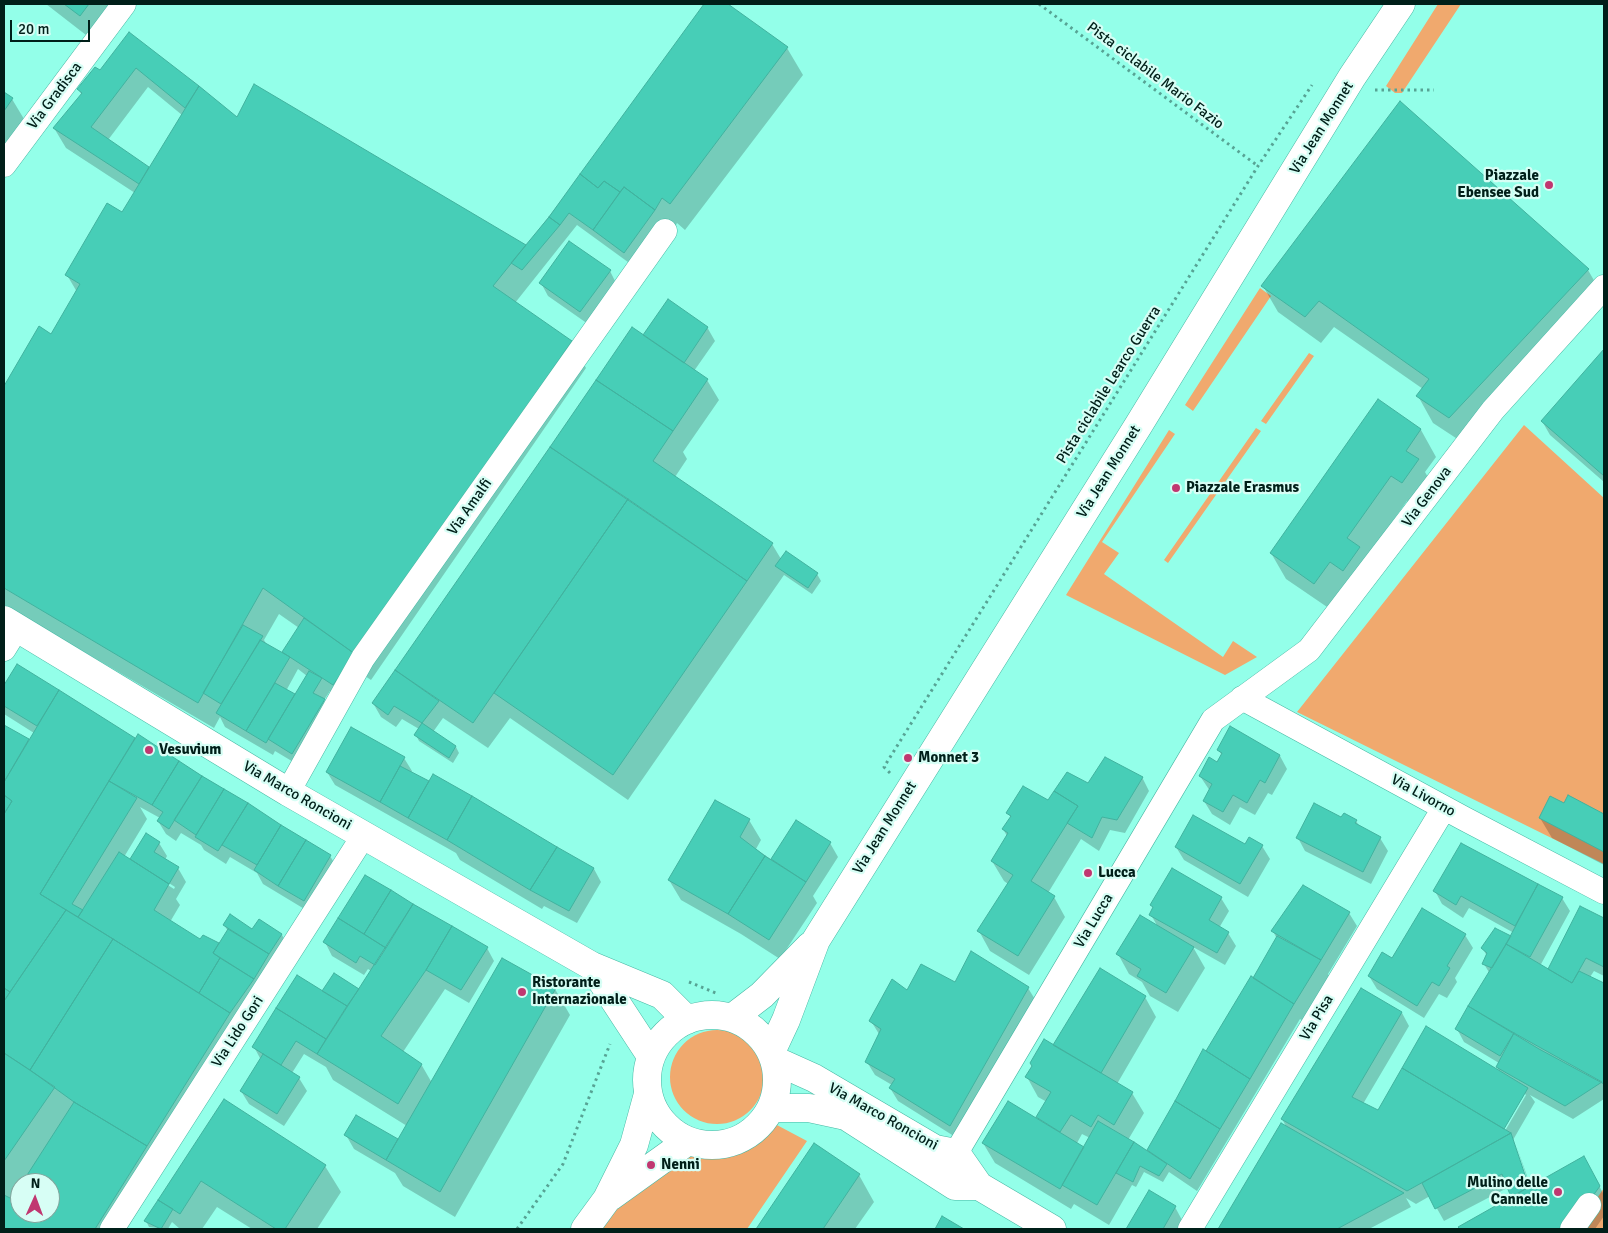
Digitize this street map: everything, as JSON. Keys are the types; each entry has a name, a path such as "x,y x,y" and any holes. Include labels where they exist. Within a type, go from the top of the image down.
{"street":[{"name":"Via Gradisca","path":"4,165 124,4"},
{"name":"Via Jean Monnet","path":"772,1056 816,940 1138,426 1352,77 1401,4"},
{"name":"Via Amalfi","path":"288,792 363,658 666,231"},
{"name":"Via Genova","path":"1242,698 1309,650 1494,410 1604,287"},
{"name":"Via Marco Roncioni","path":"8,633 592,966 662,995 687,1020"},
{"name":"Via Livorno","path":"1242,698 1444,808 1604,892"},
{"name":"Via Lucca","path":"956,1153 1213,720 1242,698"},
{"name":"Via Pisa","path":"1190,1229 1444,808"},
{"name":"Via Lido Gori","path":"112,1229 364,836"},
{"name":"Via Jean Monnet","path":"729,1006 762,995 816,940"},
{"name":"Via Marco Roncioni","path":"592,966 634,1027 651,1056"},
{"name":"Via Marco Roncioni","path":"729,1006 761,1037 772,1056 777,1076 776,1092 771,1108 759,1124 744,1136 726,1143 707,1145 688,1141 670,1130 656,1114 648,1094 646,1074 651,1056 659,1041 672,1028 687,1020 729,1006"},
{"name":"Via Marco Roncioni","path":"772,1056 821,1082 935,1149 956,1153 979,1186 1052,1229"},
{"path":"585,1229 607,1199 634,1146 648,1094"},
{"name":"Via Marco Roncioni","path":"771,1108 809,1108 846,1116 955,1186 979,1186"},
{"path":"607,1199 688,1141"},
{"path":"1572,1229 1589,1205"}],"path":[{"name":"Pista ciclabile Mario Fazio","path":"1039,4 1258,166"},
{"name":"Pista ciclabile Learco Guerra","path":"897,779 884,767 1258,166 1318,77"},
{"path":"1352,77 1367,90 1434,90"},
{"path":"662,995 676,976 717,994 729,1006"},
{"path":"516,1229 564,1164 613,1037 634,1027"}],"shaded area":[{"path":"1438,4 1461,4 1402,93 1395,93 1386,86"},
{"path":"1260,288 1271,296 1193,411 1185,405"},
{"path":"1309,353 1314,356 1266,424 1261,421"},
{"path":"1524,425 1604,498 1604,864 1297,712"},
{"path":"1256,428 1261,431 1168,563 1164,560"},
{"path":"1169,430 1175,434 1102,542 1119,553 1104,574 1223,657 1233,641 1257,657 1225,675 1066,595"},
{"path":"717,1030 735,1033 751,1043 761,1059 764,1077 761,1095 751,1111 735,1121 717,1124 699,1121 683,1111 673,1095 670,1077 673,1059 683,1043 699,1033"},
{"path":"775,1124 807,1141 747,1229 598,1229 614,1208 685,1153 739,1149"},
{"path":"1604,1188 1604,1229 1577,1229 1591,1207"}],"building":[{"path":"64,4 89,4 80,16"},
{"path":"704,4 728,4 788,47 670,204 662,198 655,210 624,187 620,192 604,181 598,188 580,174"},
{"path":"129,32 199,86 185,108 136,68 91,127 149,167 139,184 53,128 82,93 77,89 95,67 100,70"},
{"path":"254,84 526,245 493,286 572,341 355,654 263,588 198,703 4,588 4,386 39,326 51,334 80,284 65,275 107,203 122,212 199,86 237,117"},
{"path":"4,92 13,98 4,111"},
{"path":"1400,101 1589,269 1449,418 1416,396 1429,379 1319,301 1305,317 1261,286"},
{"path":"580,174 598,188 604,181 620,192 593,230 569,213 560,225 549,217"},
{"path":"624,187 655,210 624,253 593,230"},
{"path":"549,217 560,225 522,270 511,263"},
{"path":"569,241 611,270 580,312 539,283"},
{"path":"668,299 708,327 684,363 643,335"},
{"path":"632,327 708,379 673,431 596,380"},
{"path":"1604,349 1604,476 1541,421"},
{"path":"596,380 673,431 653,461 773,543 747,581 550,447"},
{"path":"1378,399 1421,429 1406,451 1419,459 1402,483 1391,476 1347,538 1360,547 1343,571 1330,562 1314,584 1270,553"},
{"path":"550,447 628,499 473,723 395,670"},
{"path":"628,499 747,581 613,775 494,693"},
{"path":"786,551 818,573 808,588 775,566"},
{"path":"304,618 355,654 333,685 282,652"},
{"path":"243,625 263,636 221,704 203,693"},
{"path":"260,640 290,657 246,731 216,713"},
{"path":"17,664 59,690 37,726 4,706 4,685"},
{"path":"395,670 439,701 422,723 394,706 388,715 372,703"},
{"path":"309,671 322,678 313,693 325,699 292,754 268,739"},
{"path":"275,683 295,694 266,743 246,731"},
{"path":"59,690 135,738 40,894 66,910 10,992 4,988 4,814 12,801 4,795 4,782"},
{"path":"422,723 456,746 449,758 414,735"},
{"path":"4,725 29,739 4,782"},
{"path":"1230,726 1280,755 1265,783 1260,780 1247,803 1233,795 1223,812 1203,801 1212,784 1199,776 1209,757 1217,762 1222,753 1217,750"},
{"path":"351,727 405,757 380,802 326,772"},
{"path":"138,734 179,761 152,805 109,781"},
{"path":"1105,757 1143,777 1117,820 1102,817 1092,838 1067,823 1078,806 1054,791 1067,772 1088,783"},
{"path":"179,761 202,776 169,829 157,821 163,812 152,805"},
{"path":"400,766 429,781 408,818 380,802"},
{"path":"433,774 472,796 447,840 408,818"},
{"path":"202,776 224,789 196,835 174,820"},
{"path":"109,781 137,798 72,904 83,910 78,917 40,894"},
{"path":"1023,786 1048,800 1054,791 1078,806 1031,881 1055,896 1018,956 977,931 1013,875 991,861 1008,833 1002,829 1011,816 1006,813"},
{"path":"224,789 248,803 218,851 195,837"},
{"path":"4,795 12,801 4,814"},
{"path":"1568,795 1604,814 1604,852 1539,818 1550,796 1564,803"},
{"path":"472,796 557,847 530,890 447,840"},
{"path":"715,800 750,819 740,837 765,856 728,914 668,880"},
{"path":"248,803 281,825 257,865 222,845"},
{"path":"1314,803 1341,817 1344,813 1357,820 1355,823 1381,837 1363,872 1296,838"},
{"path":"1193,815 1245,844 1249,837 1263,845 1240,884 1175,847"},
{"path":"796,820 831,842 806,882 771,859"},
{"path":"281,825 306,840 278,886 254,870"},
{"path":"146,833 160,842 154,852 179,867 169,884 130,859"},
{"path":"306,840 331,855 304,901 278,886"},
{"path":"1461,843 1538,884 1515,926 1461,896 1456,905 1433,891"},
{"path":"557,847 594,868 569,911 530,890"},
{"path":"119,852 169,884 154,910 200,939 203,935 219,943 213,953 220,958 199,993 78,917"},
{"path":"765,856 806,882 769,940 728,914"},
{"path":"1172,868 1222,897 1209,920 1229,932 1217,953 1149,915 1153,907 1150,905"},
{"path":"365,875 391,890 364,934 338,918"},
{"path":"1538,884 1563,897 1530,957 1506,944"},
{"path":"1303,885 1350,912 1321,960 1271,931"},
{"path":"391,890 413,904 386,948 364,934"},
{"path":"413,904 452,926 426,970 381,1036 422,1064 398,1104 317,1054"},
{"path":"1580,906 1604,918 1604,967 1586,958 1572,983 1548,969"},
{"path":"1422,908 1466,934 1447,966 1450,968 1439,986 1432,982 1417,1006 1368,976 1382,952 1392,958"},
{"path":"66,910 113,939 30,1070 4,1053 4,1001"},
{"path":"230,914 252,929 259,919 282,934 269,954 223,925"},
{"path":"1140,915 1194,947 1166,993 1137,976 1141,969 1116,954"},
{"path":"338,918 386,948 375,965 360,956 356,963 323,942"},
{"path":"452,926 488,947 461,990 426,970"},
{"path":"1495,928 1511,936 1492,968 1482,964 1487,953 1481,948"},
{"path":"228,929 269,954 254,979 213,953"},
{"path":"1277,936 1321,960 1294,1004 1253,978"},
{"path":"113,939 230,1013 147,1146 74,1102 30,1070"},
{"path":"1506,944 1572,983 1579,971 1604,983 1604,1084 1539,1049 1468,1006"},
{"path":"971,951 1029,987 950,1126 889,1088 895,1079 865,1062 881,1029 869,1021 892,979 907,990 921,964 955,982"},
{"path":"220,958 254,979 230,1013 199,993"},
{"path":"502,958 556,988 440,1192 386,1160"},
{"path":"1100,968 1146,996 1101,1073 1053,1045"},
{"path":"334,973 359,989 347,1006 322,991"},
{"path":"297,975 347,1006 326,1039 276,1008"},
{"path":"1251,976 1294,1004 1250,1079 1206,1051"},
{"path":"4,988 10,992 4,1001"},
{"path":"1361,988 1402,1012 1352,1097 1378,1110 1402,1068 1511,1133 1407,1191 1281,1119"},
{"path":"1468,1006 1514,1033 1500,1056 1455,1029"},
{"path":"276,1008 326,1039 317,1054 296,1041 281,1065 252,1047"},
{"path":"1426,1026 1528,1088 1504,1129 1402,1068"},
{"path":"1514,1033 1602,1082 1565,1106 1496,1067"},
{"path":"1044,1039 1133,1092 1114,1125 1098,1115 1091,1127 1071,1115 1060,1132 1036,1117 1051,1092 1025,1077 1032,1066 1030,1063"},
{"path":"1203,1049 1250,1079 1220,1129 1175,1101"},
{"path":"4,1053 55,1087 4,1161"},
{"path":"263,1054 300,1077 277,1114 240,1091"},
{"path":"224,1099 326,1165 285,1229 276,1229 201,1181 180,1214 158,1200"},
{"path":"1008,1101 1084,1147 1060,1189 982,1143"},
{"path":"1175,1101 1220,1129 1190,1179 1147,1150"},
{"path":"74,1102 147,1146 95,1229 4,1229 4,1195 10,1198 10,1223 60,1223 60,1173 28,1173"},
{"path":"356,1115 398,1139 386,1160 344,1135"},
{"path":"1098,1121 1134,1142 1097,1205 1062,1185"},
{"path":"1281,1123 1404,1193 1337,1229 1218,1229"},
{"path":"1511,1133 1529,1187 1511,1197 1502,1174 1435,1209 1422,1183"},
{"path":"1134,1142 1167,1164 1159,1176 1140,1166 1133,1182 1116,1173"},
{"path":"814,1143 860,1174 823,1229 756,1229"},
{"name":"Mulino delle Cannelle","path":"1584,1156 1600,1186 1569,1229 1460,1229 1458,1227"},
{"path":"1149,1190 1176,1206 1163,1229 1126,1229"},
{"path":"158,1200 173,1209 161,1229 144,1221"},
{"path":"942,1216 964,1229 935,1229"}],"place":[{"name":"Piazzale Ebensee Sud","path":"1549,185"},
{"name":"Piazzale Erasmus","path":"1176,488"},
{"name":"Vesuvium","path":"149,750"},
{"name":"Monnet 3","path":"908,758"},
{"name":"Lucca","path":"1088,873"},
{"name":"Ristorante Internazionale","path":"522,992"},
{"name":"Nenni","path":"651,1165"},
{"name":"Mulino delle Cannelle","path":"1558,1192"}]}
